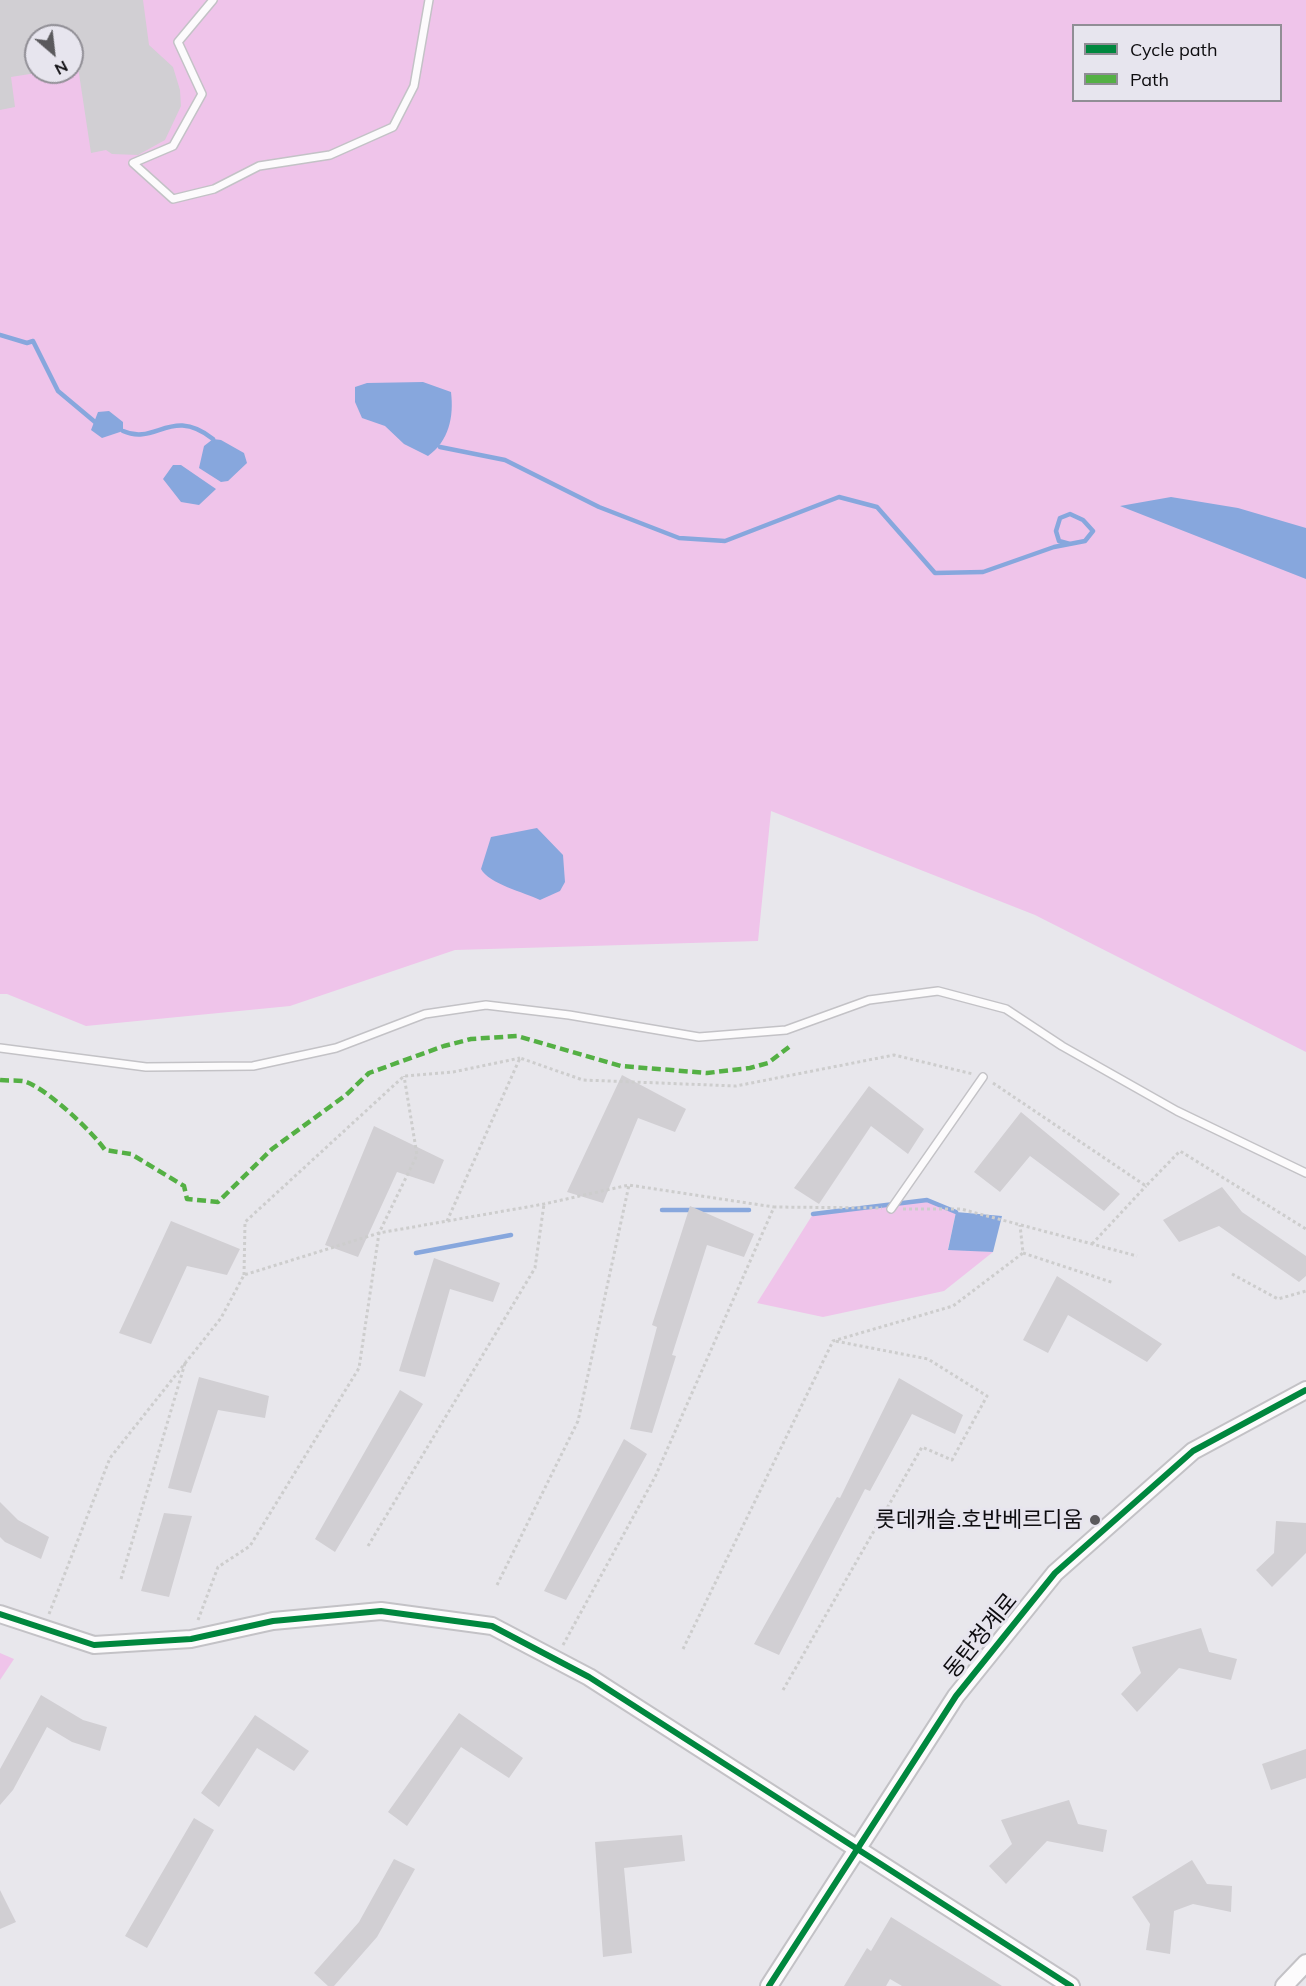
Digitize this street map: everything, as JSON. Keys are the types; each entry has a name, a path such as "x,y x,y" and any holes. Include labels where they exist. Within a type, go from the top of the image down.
{"street":[{"name":"동탄청계로","path":"770,1986 856,1848 956,1696 1055,1573 1193,1451 1306,1390"},
{"path":"0,1614 94,1645 191,1639 273,1622 381,1611 492,1626 588,1677 1071,1986"},
{"path":"1284,1986 1306,1963"}],"lane":[{"path":"213,0 178,42 202,94 173,146 133,163 173,199 214,189 259,166 330,155 393,127 414,86 429,0"},
{"path":"0,1048 146,1067 253,1066 336,1048 425,1014 486,1005 699,1037 786,1030 869,1000 938,991 1006,1009 1062,1046 1177,1111 1306,1173"},
{"path":"891,1209 983,1077"}],"path":[{"path":"44,1629 110,1458 186,1359 221,1318 244,1275 246,1221 404,1076 453,1072 520,1058 583,1080 736,1086 894,1055 983,1077 1146,1186"},
{"path":"447,1221 520,1058"},
{"path":"191,1639 218,1567 250,1546 359,1368 379,1233 417,1155 404,1076"},
{"path":"1092,1244 1180,1151 1306,1229"},
{"path":"244,1275 379,1233 544,1204 629,1185 774,1208 961,1209 1137,1256"},
{"path":"497,1585 578,1421 629,1185"},
{"path":"368,1546 535,1268 544,1204"},
{"path":"555,1659 654,1477 774,1208"},
{"path":"1020,1225 1023,1253"},
{"path":"1023,1253 1114,1283"},
{"path":"682,1649 833,1341 953,1306 1023,1253"},
{"path":"1232,1274 1278,1299 1306,1291"},
{"path":"783,1690 922,1447 952,1460 987,1396 928,1359 833,1341"},
{"path":"121,1579 186,1359"}],"shaded area":[{"path":"0,0 1306,0 1306,1052 1035,915 771,811 758,941 455,950 290,1006 86,1026 7,994 0,994"},
{"path":"927,1200 956,1212 948,1249 993,1252 944,1291 823,1317 757,1303 813,1214"},
{"path":"0,1653 14,1659 0,1680"}],"water":[{"path":"423,382 451,392 452,401 449,428 441,443 428,456 404,444 385,426 362,418 355,402 355,387 367,383"},
{"path":"109,411 123,422 123,431 102,438 91,430 98,412"},
{"path":"213,439 221,440 244,453 247,463 228,481 221,482 199,468 204,446"},
{"path":"173,465 181,465 216,489 199,505 181,502 163,479"},
{"path":"1171,497 1238,508 1306,528 1306,579 1120,506"},
{"path":"537,828 563,855 565,882 560,891 540,900 491,879 481,869 491,837"},
{"path":"956,1212 1002,1216 993,1252 948,1250"}],"building":[{"path":"0,0 143,0 149,45 173,67 180,90 181,106 165,140 138,155 112,154 106,150 91,153 81,84 84,84 84,24 24,24 24,75 11,77 15,107 0,110"},
{"path":"622,1075 686,1109 675,1132 638,1118 603,1203 567,1192"},
{"path":"869,1086 924,1129 908,1154 871,1126 819,1204 794,1188"},
{"path":"1021,1112 1120,1194 1104,1211 1030,1156 1000,1192 974,1172"},
{"path":"374,1126 444,1160 434,1184 397,1172 358,1257 325,1245"},
{"path":"1222,1187 1242,1212 1306,1256 1306,1276 1299,1282 1219,1226 1179,1242 1163,1220"},
{"path":"690,1206 754,1234 744,1257 707,1245 672,1355 676,1356 652,1433 630,1429 657,1327 652,1325"},
{"path":"171,1221 240,1249 227,1275 187,1266 151,1344 119,1333"},
{"path":"434,1258 500,1283 493,1302 450,1289 425,1377 399,1371"},
{"path":"1057,1276 1162,1344 1147,1362 1068,1315 1048,1353 1023,1340"},
{"path":"199,1377 269,1396 265,1418 218,1410 191,1493 168,1488"},
{"path":"899,1378 963,1415 955,1434 912,1414 870,1491 865,1489 779,1655 754,1644 837,1497 840,1498"},
{"path":"400,1390 423,1404 335,1552 315,1539"},
{"path":"624,1439 647,1454 566,1600 544,1591"},
{"path":"0,1502 18,1520 49,1537 41,1559 5,1542 0,1537"},
{"path":"164,1513 192,1516 169,1597 141,1591"},
{"path":"1276,1521 1306,1523 1306,1553 1272,1587 1256,1570 1274,1553"},
{"path":"1201,1628 1209,1652 1237,1659 1231,1680 1179,1668 1137,1712 1121,1694 1141,1673 1132,1647"},
{"path":"41,1695 83,1720 107,1727 100,1751 72,1742 47,1727 13,1790 0,1805 0,1769"},
{"path":"459,1713 523,1758 509,1778 461,1747 407,1826 388,1812"},
{"path":"255,1715 309,1751 294,1771 257,1748 219,1807 201,1793"},
{"path":"1306,1749 1306,1778 1271,1790 1262,1764"},
{"path":"1069,1800 1078,1824 1107,1830 1103,1852 1047,1841 1006,1884 989,1866 1012,1844 1001,1820"},
{"path":"194,1818 214,1830 147,1948 125,1936"},
{"path":"682,1835 685,1861 624,1868 632,1953 603,1957 595,1842"},
{"path":"394,1859 415,1869 377,1937 334,1986 328,1986 314,1973 359,1922"},
{"path":"1192,1860 1207,1884 1232,1886 1231,1912 1193,1904 1174,1911 1170,1954 1146,1950 1150,1924 1132,1897"},
{"path":"0,1890 16,1922 0,1929"},
{"path":"891,1917 1002,1986 902,1986 890,1979 886,1986 844,1986 867,1948 871,1951"}],"waterway":[{"path":"0,335 27,343 33,341 58,391 95,422"},
{"path":"123,431 145,434 175,426 186,426 213,439"},
{"path":"440,447 505,460 599,507 679,538 725,541 839,497 877,507 935,573 983,572 1054,547 1085,541 1093,531 1083,520 1070,514 1060,518 1056,531 1059,541 1070,544"},
{"path":"813,1214 927,1200 956,1212"},
{"path":"662,1210 749,1210"},
{"path":"416,1253 511,1235"}],"marked path":[{"path":"0,1080 23,1081 32,1084 79,1121 105,1150 131,1154 184,1186 187,1199 218,1202 272,1149 346,1095 369,1073 444,1046 471,1039 517,1036 621,1066 707,1073 750,1068 768,1063 789,1047"}],"cycle path":[{"path":"769,1986 956,1696 1055,1573 1193,1451 1306,1390"},
{"path":"0,1614 94,1645 191,1639 273,1621 381,1611 492,1626 589,1677 1071,1986"}],"place":[{"name":"롯데캐슬.호반베르디움","path":"1095,1520"}]}
